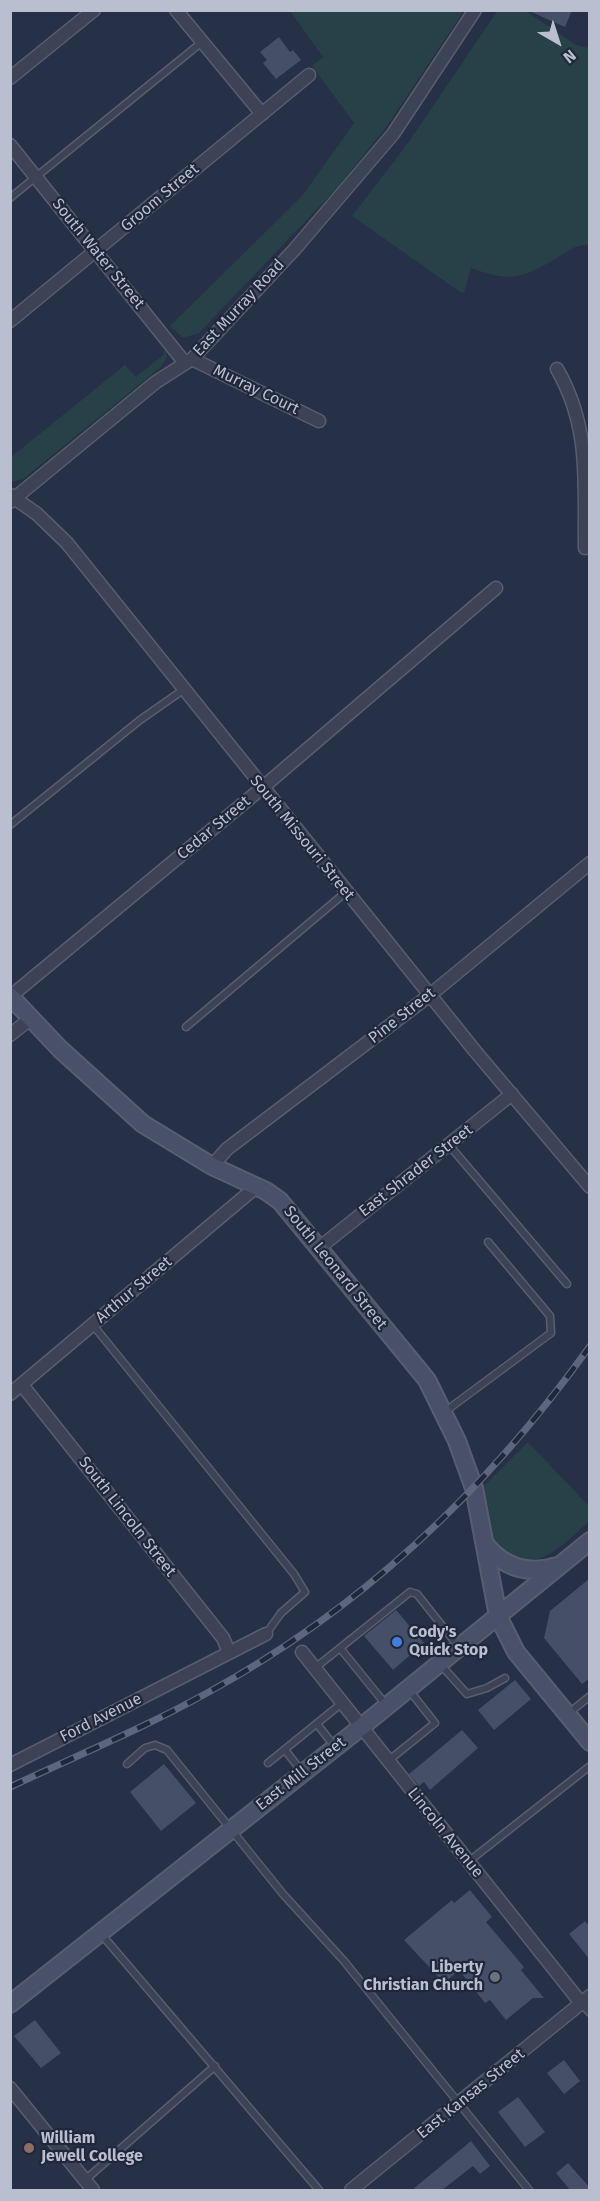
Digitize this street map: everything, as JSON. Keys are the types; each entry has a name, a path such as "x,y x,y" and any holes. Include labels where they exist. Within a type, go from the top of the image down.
{"main road":[{"name":"South Leonard Street","path":"11,996 30,1019 143,1124 212,1166 280,1201 427,1380 474,1488 498,1616 516,1652 590,1742"},
{"name":"East Mill Street","path":"10,2004 409,1689 590,1541"},
{"path":"484,1544 499,1559 519,1568 540,1571 561,1564"}],"street":[{"path":"10,78 94,10"},
{"path":"176,10 262,114"},
{"name":"East Murray Road","path":"12,498 156,382 189,361 294,250 393,134 475,10"},
{"name":"Groom Street","path":"10,321 309,75"},
{"name":"South Water Street","path":"10,145 189,361"},
{"name":"Murray Court","path":"189,361 319,421"},
{"path":"557,369 571,394 587,444 585,548"},
{"name":"South Missouri Street","path":"12,498 38,514 67,543 346,892 590,1187"},
{"name":"Cedar Street","path":"11,996 262,788 496,588"},
{"name":"Pine Street","path":"212,1166 227,1149 430,995 590,863"},
{"path":"10,1035 30,1019"},
{"name":"East Shrader Street","path":"319,1248 512,1094"},
{"name":"Arthur Street","path":"10,1394 256,1187"},
{"name":"South Lincoln Street","path":"22,1384 223,1638 229,1652"},
{"name":"Ford Avenue","path":"10,1765 266,1634"},
{"name":"Lincoln Avenue","path":"302,1652 468,1862 585,2000"},
{"name":"East Kansas Street","path":"351,2190 585,2000"},
{"path":"10,2088 93,2190"}],"lane":[{"path":"10,198 202,42"},
{"path":"10,825 140,720 183,690"},
{"path":"186,1027 346,892"},
{"path":"449,1145 567,1284"},
{"path":"443,1413 551,1333 550,1316 488,1242"},
{"path":"93,1325 294,1574 305,1592 281,1613 266,1634"},
{"path":"314,1668 410,1592 417,1594 460,1647"},
{"path":"340,1648 387,1706"},
{"path":"440,1663 467,1694 487,1688 505,1678"},
{"path":"387,1762 435,1724 409,1689"},
{"path":"567,1714 590,1696"},
{"path":"268,1763 342,1703"},
{"path":"317,1724 336,1747"},
{"path":"127,1764 145,1748 155,1745 167,1750 283,1894 344,1961 529,2190"},
{"path":"285,1750 303,1773"},
{"path":"468,1862 590,1766"},
{"path":"101,1933 319,2190"},
{"name":"Lincoln Avenue","path":"585,2000 590,2013"},
{"path":"85,2180 215,2066"}],"shaded area":[{"path":"498,10 526,11 576,45 589,48 589,245 569,250 539,268 519,276 498,276 471,268 464,293 352,216 408,143"},
{"path":"290,11 464,11 387,126 339,186 199,333 183,338 170,326 302,196 354,123 312,66 323,57"},
{"path":"165,344 167,357 161,367 23,479 11,482 11,457 125,365 136,377 164,354"},
{"path":"528,1442 589,1506 589,1522 552,1552 532,1560 510,1555 494,1540 483,1487"}],"building":[{"path":"527,10 572,10 565,27"},
{"path":"279,37 290,52 293,50 301,60 276,79 263,63 267,60 260,52"},
{"path":"590,1578 590,1678 582,1684 544,1638 550,1611"},
{"path":"396,1610 424,1643 393,1670 364,1636"},
{"path":"515,1680 531,1699 494,1730 478,1710"},
{"path":"462,1730 478,1748 430,1790 424,1782 419,1786 409,1774"},
{"path":"164,1764 196,1803 161,1831 130,1792"},
{"path":"470,1890 492,1917 486,1922 524,1967 521,1970 544,1998 533,1998 506,2020 490,2000 485,2003 459,1970 444,1983 404,1940 452,1900 454,1903"},
{"path":"585,1921 590,1927 590,1960 569,1934"},
{"path":"35,2020 61,2053 41,2068 14,2036"},
{"path":"564,2060 580,2081 564,2094 547,2073"},
{"path":"518,2097 545,2132 525,2147 498,2112"},
{"path":"471,2141 490,2166 480,2174 473,2166 442,2190 412,2190"},
{"path":"568,2163 590,2190 570,2190 556,2173"}],"railway":[{"path":"10,1787 134,1730 207,1693 263,1660 369,1584 418,1542 509,1449 551,1399 590,1346"}],"place":[{"name":"Cody's Quick Stop","path":"397,1642"},
{"name":"Liberty Christian Church","path":"495,1977"},
{"name":"William Jewell College","path":"29,2148"}]}
